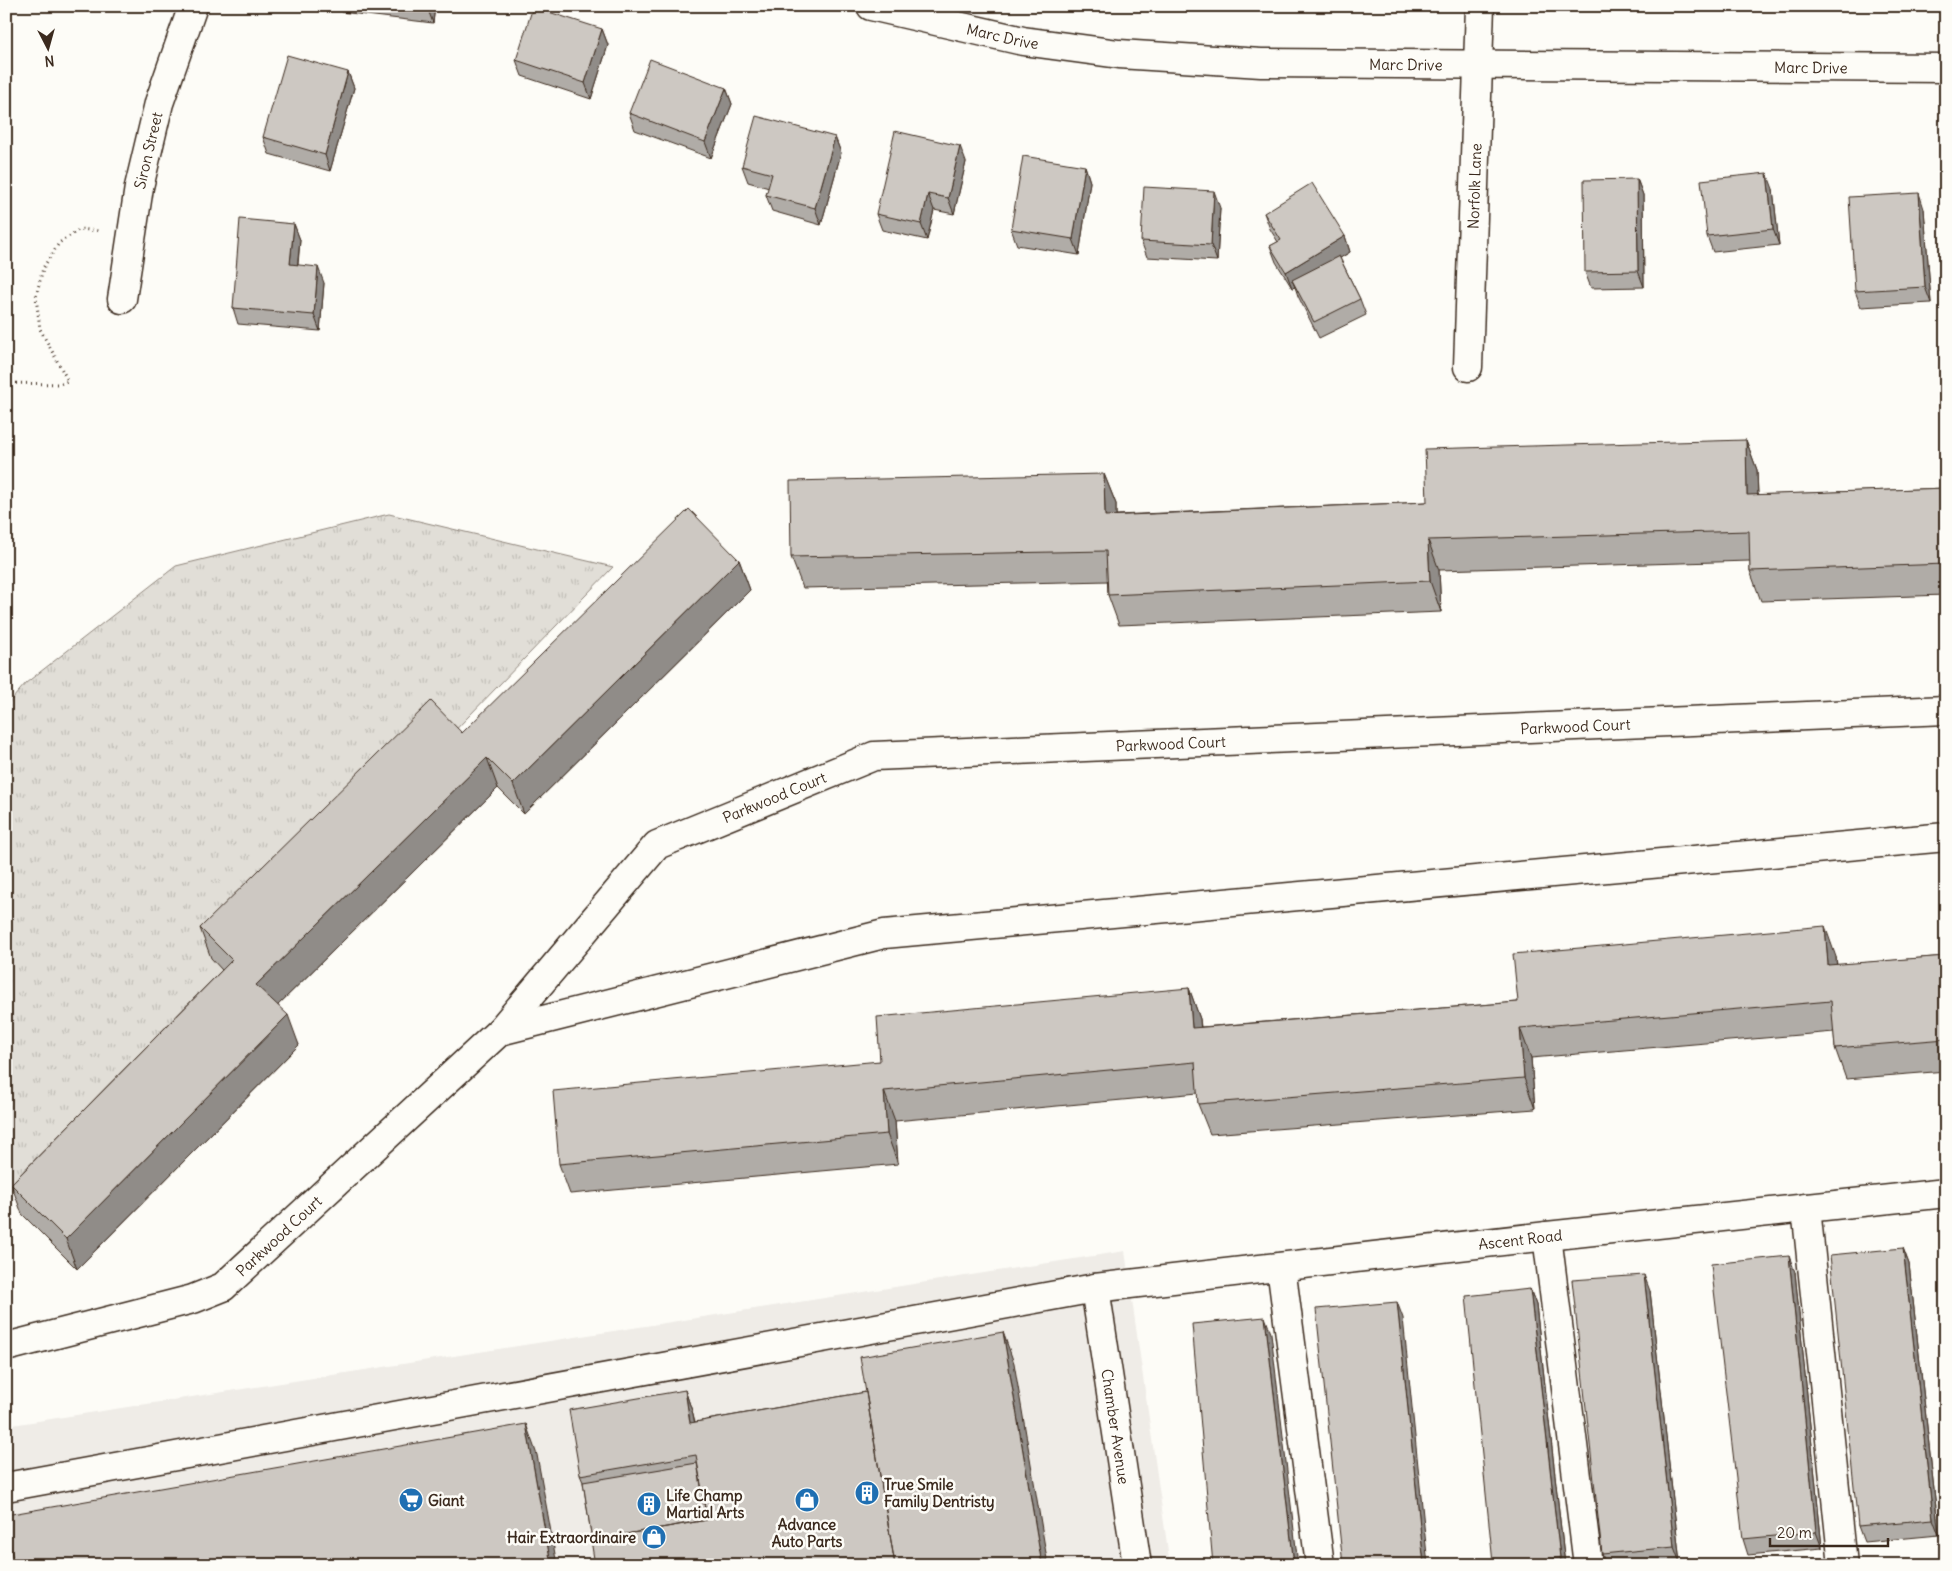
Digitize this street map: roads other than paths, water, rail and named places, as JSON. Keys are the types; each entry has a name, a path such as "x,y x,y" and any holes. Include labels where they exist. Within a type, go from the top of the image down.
{"street":[{"name":"Siron Street","path":"122,299 139,187 159,103 193,6"},
{"name":"Marc Drive","path":"872,6 1023,41 1119,54 1261,63 1946,68"},
{"name":"Norfolk Lane","path":"1468,366 1480,6"},
{"name":"Parkwood Court","path":"6,1347 193,1299 223,1287 500,1031 657,845 874,756 1946,710"},
{"name":"Parkwood Court","path":"500,1031 884,934 1946,837"},
{"name":"Ascent Road","path":"6,1487 1096,1288 1546,1236 1946,1193"},
{"path":"1806,1208 1843,1565"},
{"path":"1546,1236 1588,1565"},
{"path":"1280,1266 1320,1565"},
{"name":"Chamber Avenue","path":"1096,1288 1137,1565"}],"place":[{"name":"True Smile Family Dentristy","path":"867,1493"},
{"name":"Giant","path":"411,1500"},
{"name":"Advance Auto Parts","path":"807,1500"},
{"name":"Life Champ Martial Arts","path":"649,1504"},
{"name":"Hair Extraordinaire","path":"654,1537"}]}
